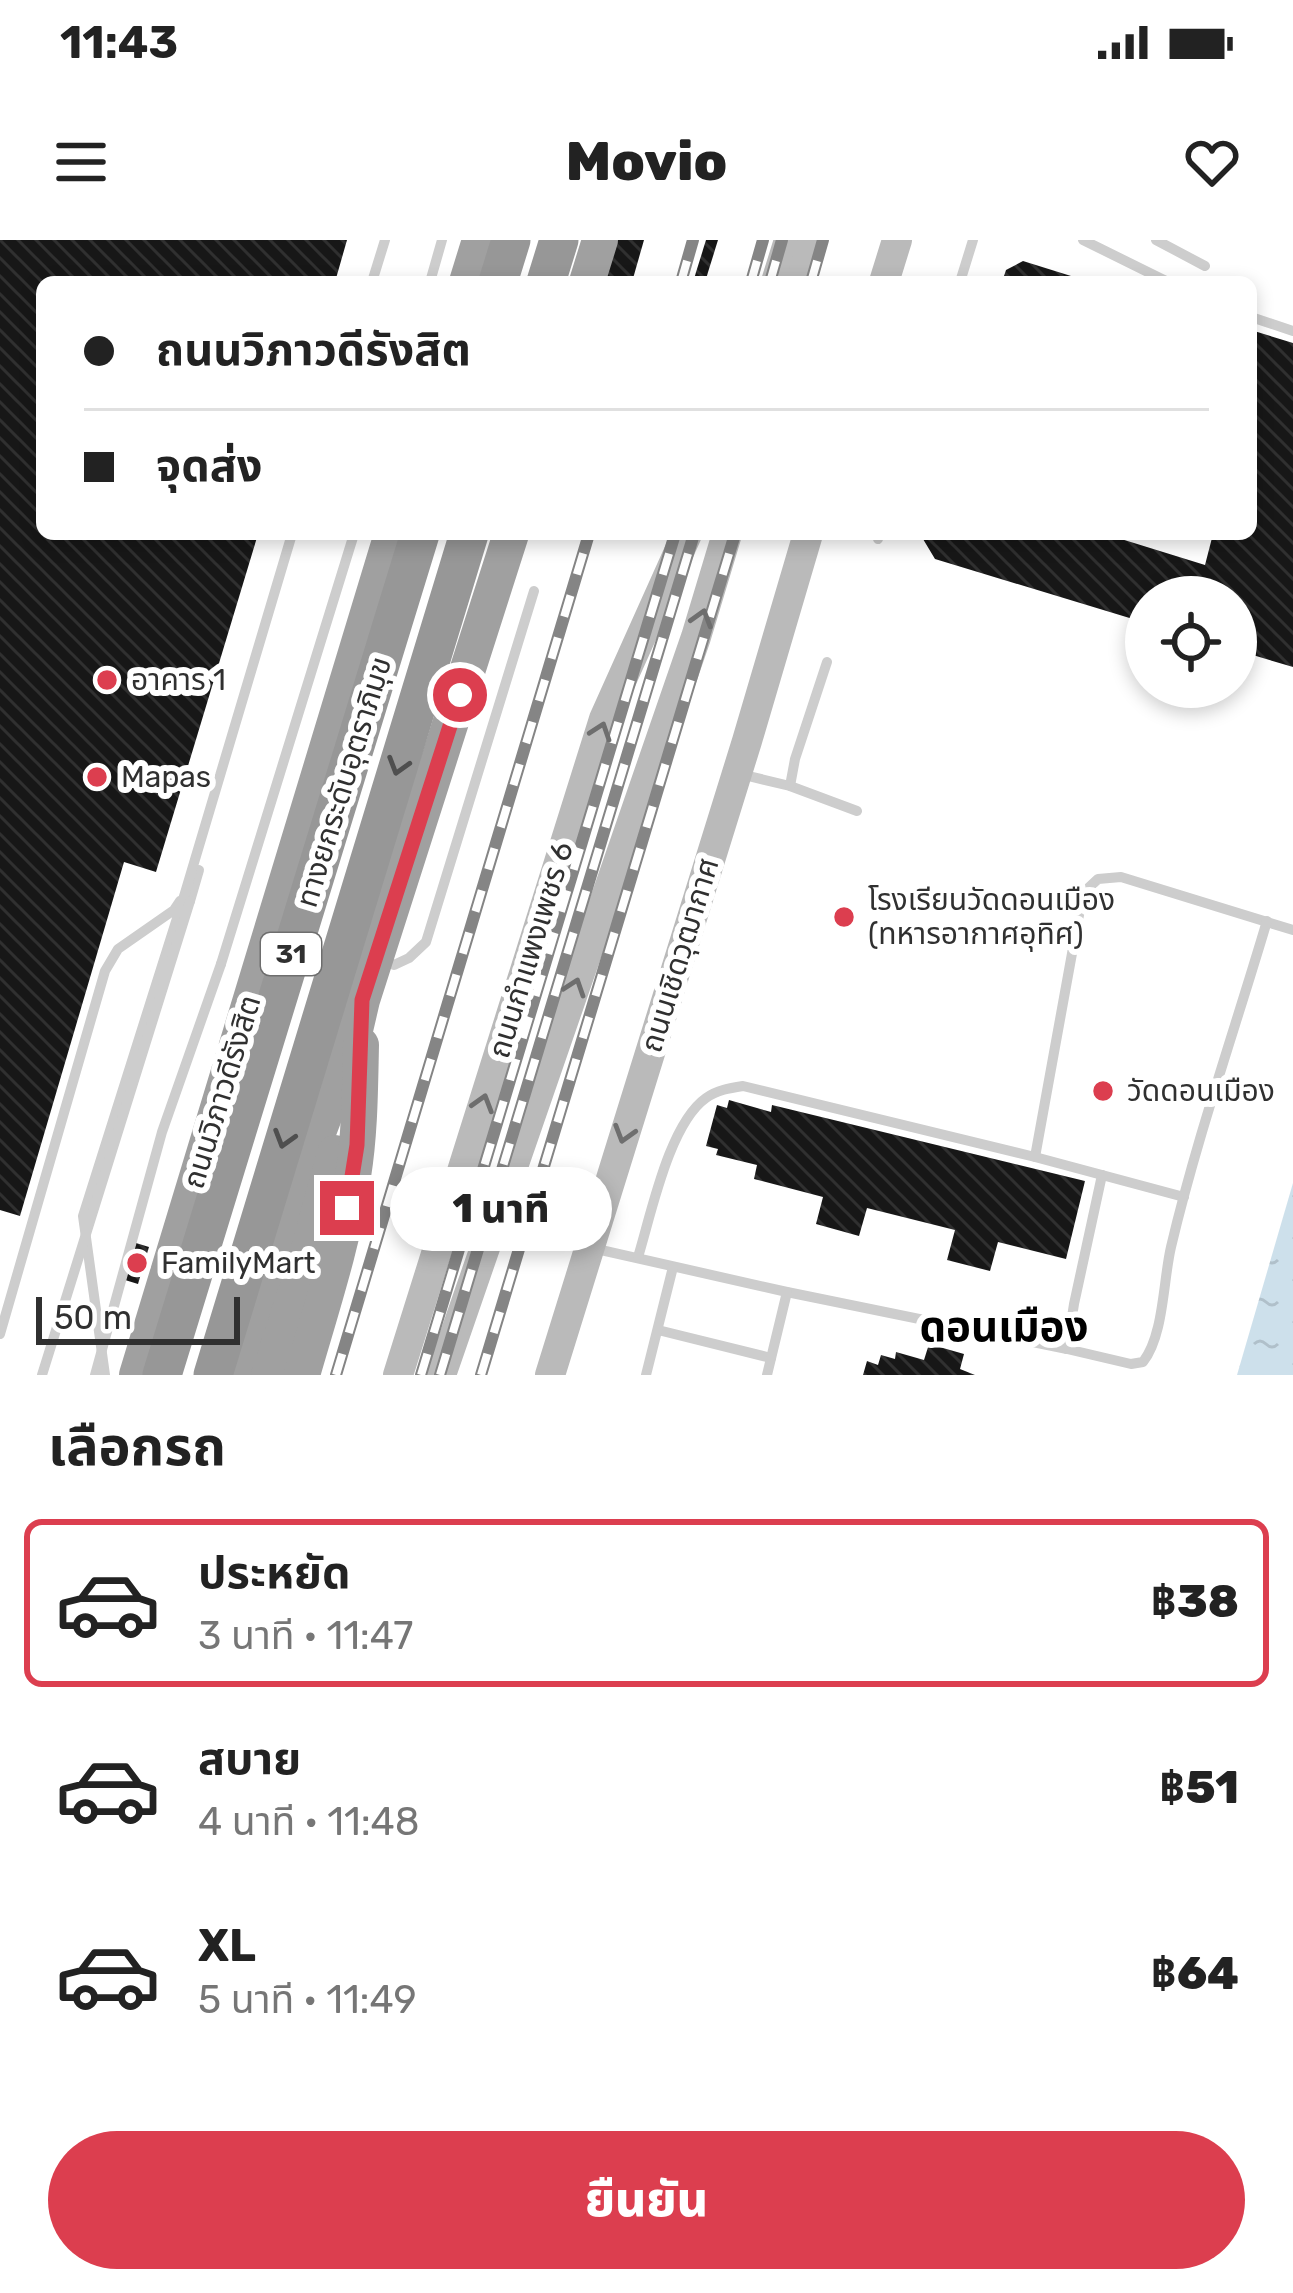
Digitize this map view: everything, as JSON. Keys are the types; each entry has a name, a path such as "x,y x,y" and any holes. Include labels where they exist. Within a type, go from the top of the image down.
{"highway":[{"path":"469,276 480,240"},
{"path":"500,276 511,240"},
{"path":"548,276 559,240"},
{"path":"589,276 600,240"},
{"name":"ถนนวิภาวดีรังสิต","path":"137,1375 390,540"},
{"name":"ทางยกระดับอุตราภิมุข","path":"162,1375 418,540"},
{"name":"ทางยกระดับอุตราภิมุข","path":"213,1375 467,540"},
{"path":"269,1375 335,1156 362,1000 509,540"},
{"path":"302,1375 353,1180 362,1000"},
{"path":"244,1375 312,1148 352,1042"}],"main road":[{"path":"778,276 788,240"},
{"path":"803,276 813,240"},
{"path":"886,276 897,240"},
{"name":"ถนนกำแพงเพชร 6","path":"398,1375 604,718 684,540"},
{"name":"ถนนกำแพงเพชร 6","path":"441,1375 696,637 725,540"},
{"name":"ถนนเชิดวุฒากาศ","path":"550,1375 806,540"}],"lane":[{"path":"371,276 382,240"},
{"path":"432,276 442,240"},
{"path":"962,276 973,240"},
{"path":"1083,240 1156,276"},
{"path":"1156,240 1205,266"},
{"path":"1257,319 1293,331"},
{"path":"42,1375 293,540"},
{"path":"94,1375 162,1132 221,964 352,540"},
{"path":"376,957 394,965 426,942 534,591"},
{"path":"790,786 794,759 827,662"},
{"path":"737,773 790,786 857,812"},
{"path":"1035,1157 1083,893 1098,879 1121,877 1293,929"},
{"path":"0,1334 105,971 118,949 188,897"},
{"path":"105,1375 83,1216 188,897"},
{"path":"588,1247 1131,1364 1143,1362 1156,1334 1184,1198 1267,921"},
{"path":"638,1257 668,1157 690,1114 706,1098 743,1087 1184,1198"},
{"path":"1067,1349 1102,1175"},
{"path":"646,1375 673,1268"},
{"path":"767,1375 787,1292"},
{"path":"658,1330 771,1358"}],"water":[{"path":"1293,1183 1293,1375 1237,1375"}],"building":[{"name":"อาคาร 1","path":"0,240 347,240 337,276 36,276 36,540 256,540 156,872 124,862 20,1216 0,1210"},
{"path":"615,240 644,240 634,276 604,276"},
{"path":"706,240 718,240 707,276 695,276"},
{"path":"1023,261 1071,276 1004,276"},
{"path":"1257,332 1293,343 1293,667 1257,656 1257,576 1125,576 1125,617 935,559 924,540 1124,540 1205,565 1211,540 1257,540"},
{"path":"729,1100 771,1112 772,1105 1085,1181 1066,1259 998,1242 990,1271 947,1260 955,1230 867,1208 859,1236 816,1224 823,1197 754,1179 757,1165 716,1155 718,1149 706,1146 717,1105 727,1108"},
{"name":"FamilyMart","path":"136,1243 149,1247 138,1284 125,1280"},
{"path":"929,1344 964,1354 960,1369 975,1375 863,1375 867,1361 878,1365 881,1355 895,1359 896,1352 924,1360"}],"railway":[{"path":"683,276 693,240"},
{"path":"753,276 763,240"},
{"path":"772,276 782,240"},
{"path":"813,276 823,240"},
{"path":"336,1375 587,540"},
{"path":"421,1375 673,540"},
{"path":"440,1375 692,540"},
{"path":"481,1375 733,540"}],"place":[{"name":"อาคาร 1","path":"107,680"},
{"name":"Mapas","path":"97,777"},
{"name":"โรงเรียนวัดดอนเมือง (ทหารอากาศอุทิศ)","path":"844,917"},
{"name":"วัดดอนเมือง","path":"1103,1091"},
{"name":"FamilyMart","path":"137,1263"}],"district":[{"name":"ดอนเมือง","path":"1004,1326"}],"route":[{"path":"347,1208 357,1145 362,1000 460,695"}]}
